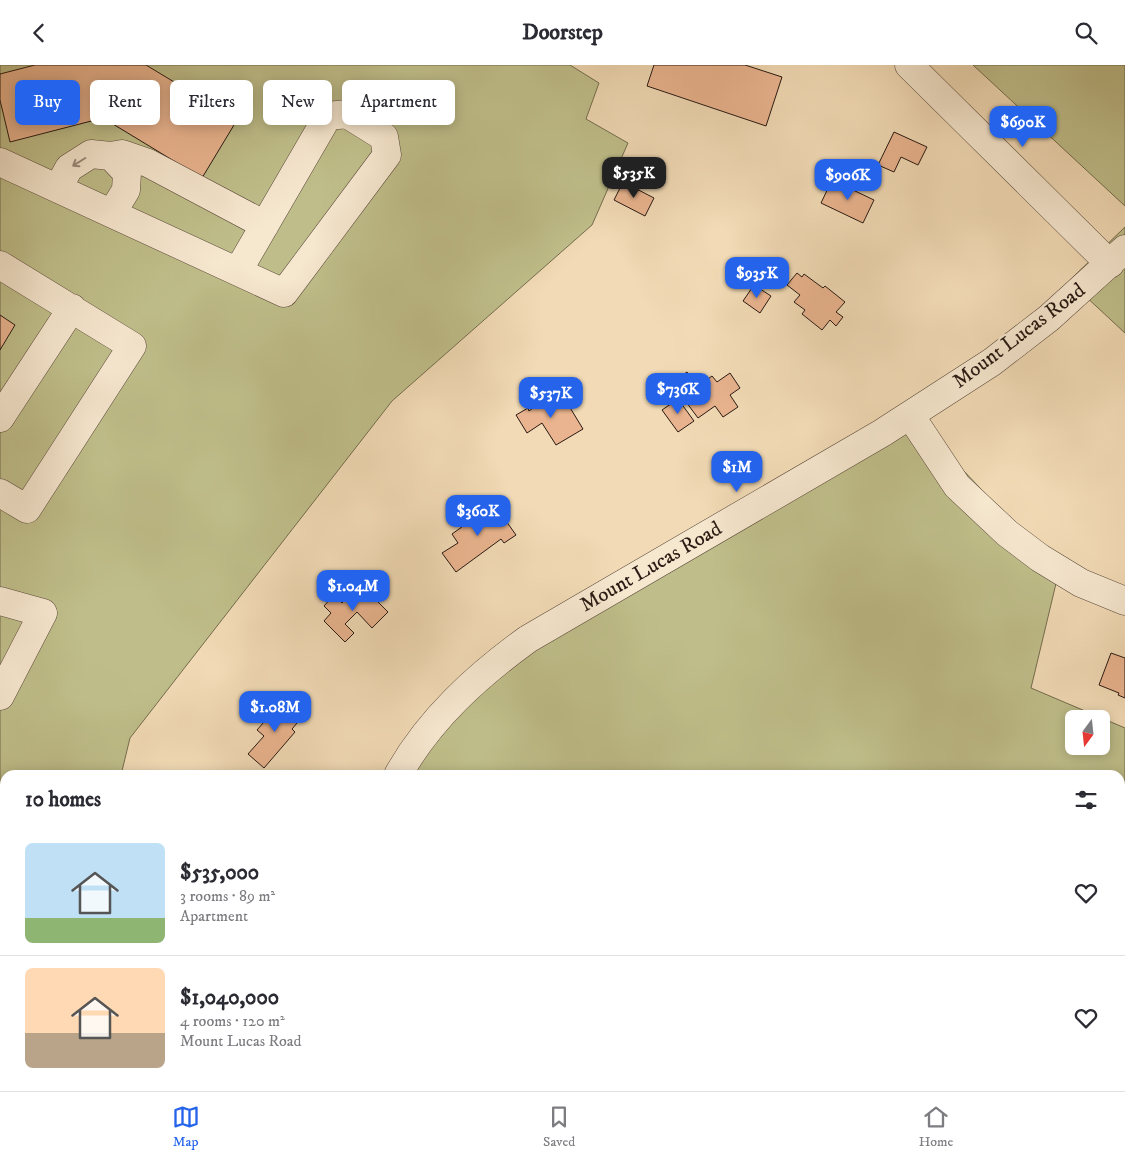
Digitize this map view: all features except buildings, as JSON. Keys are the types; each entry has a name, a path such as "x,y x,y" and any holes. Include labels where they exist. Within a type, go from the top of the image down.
{"street":[{"path":"909,65 1118,256"},
{"path":"0,162 284,293 387,155 384,137 346,114 328,115 238,271"},
{"path":"58,188 69,168 91,154 110,156 122,154 148,163 265,225"},
{"path":"110,156 127,173 126,190 112,213"},
{"name":"Mount Lucas Road","path":"401,770 425,735 459,695 492,665 528,639 910,415 992,362 1048,318 1118,256"},
{"path":"0,265 72,307 132,346 26,509 0,493"},
{"path":"0,418 72,307"},
{"path":"910,415 958,486 1007,533 1040,558 1081,583 1125,601"},
{"path":"0,601 43,613 4,681"}],"shaded area":[{"path":"0,65 570,65 599,83 586,119 628,143 592,225 392,401 130,738 122,770 0,770"},
{"path":"973,65 1125,65 1125,206"},
{"path":"1125,227 1125,333 1069,281"},
{"path":"902,406 1059,571 1031,688 1083,710 1065,710 1065,755 1110,755 1110,722 1125,728 1125,770 411,770 470,686"}]}
